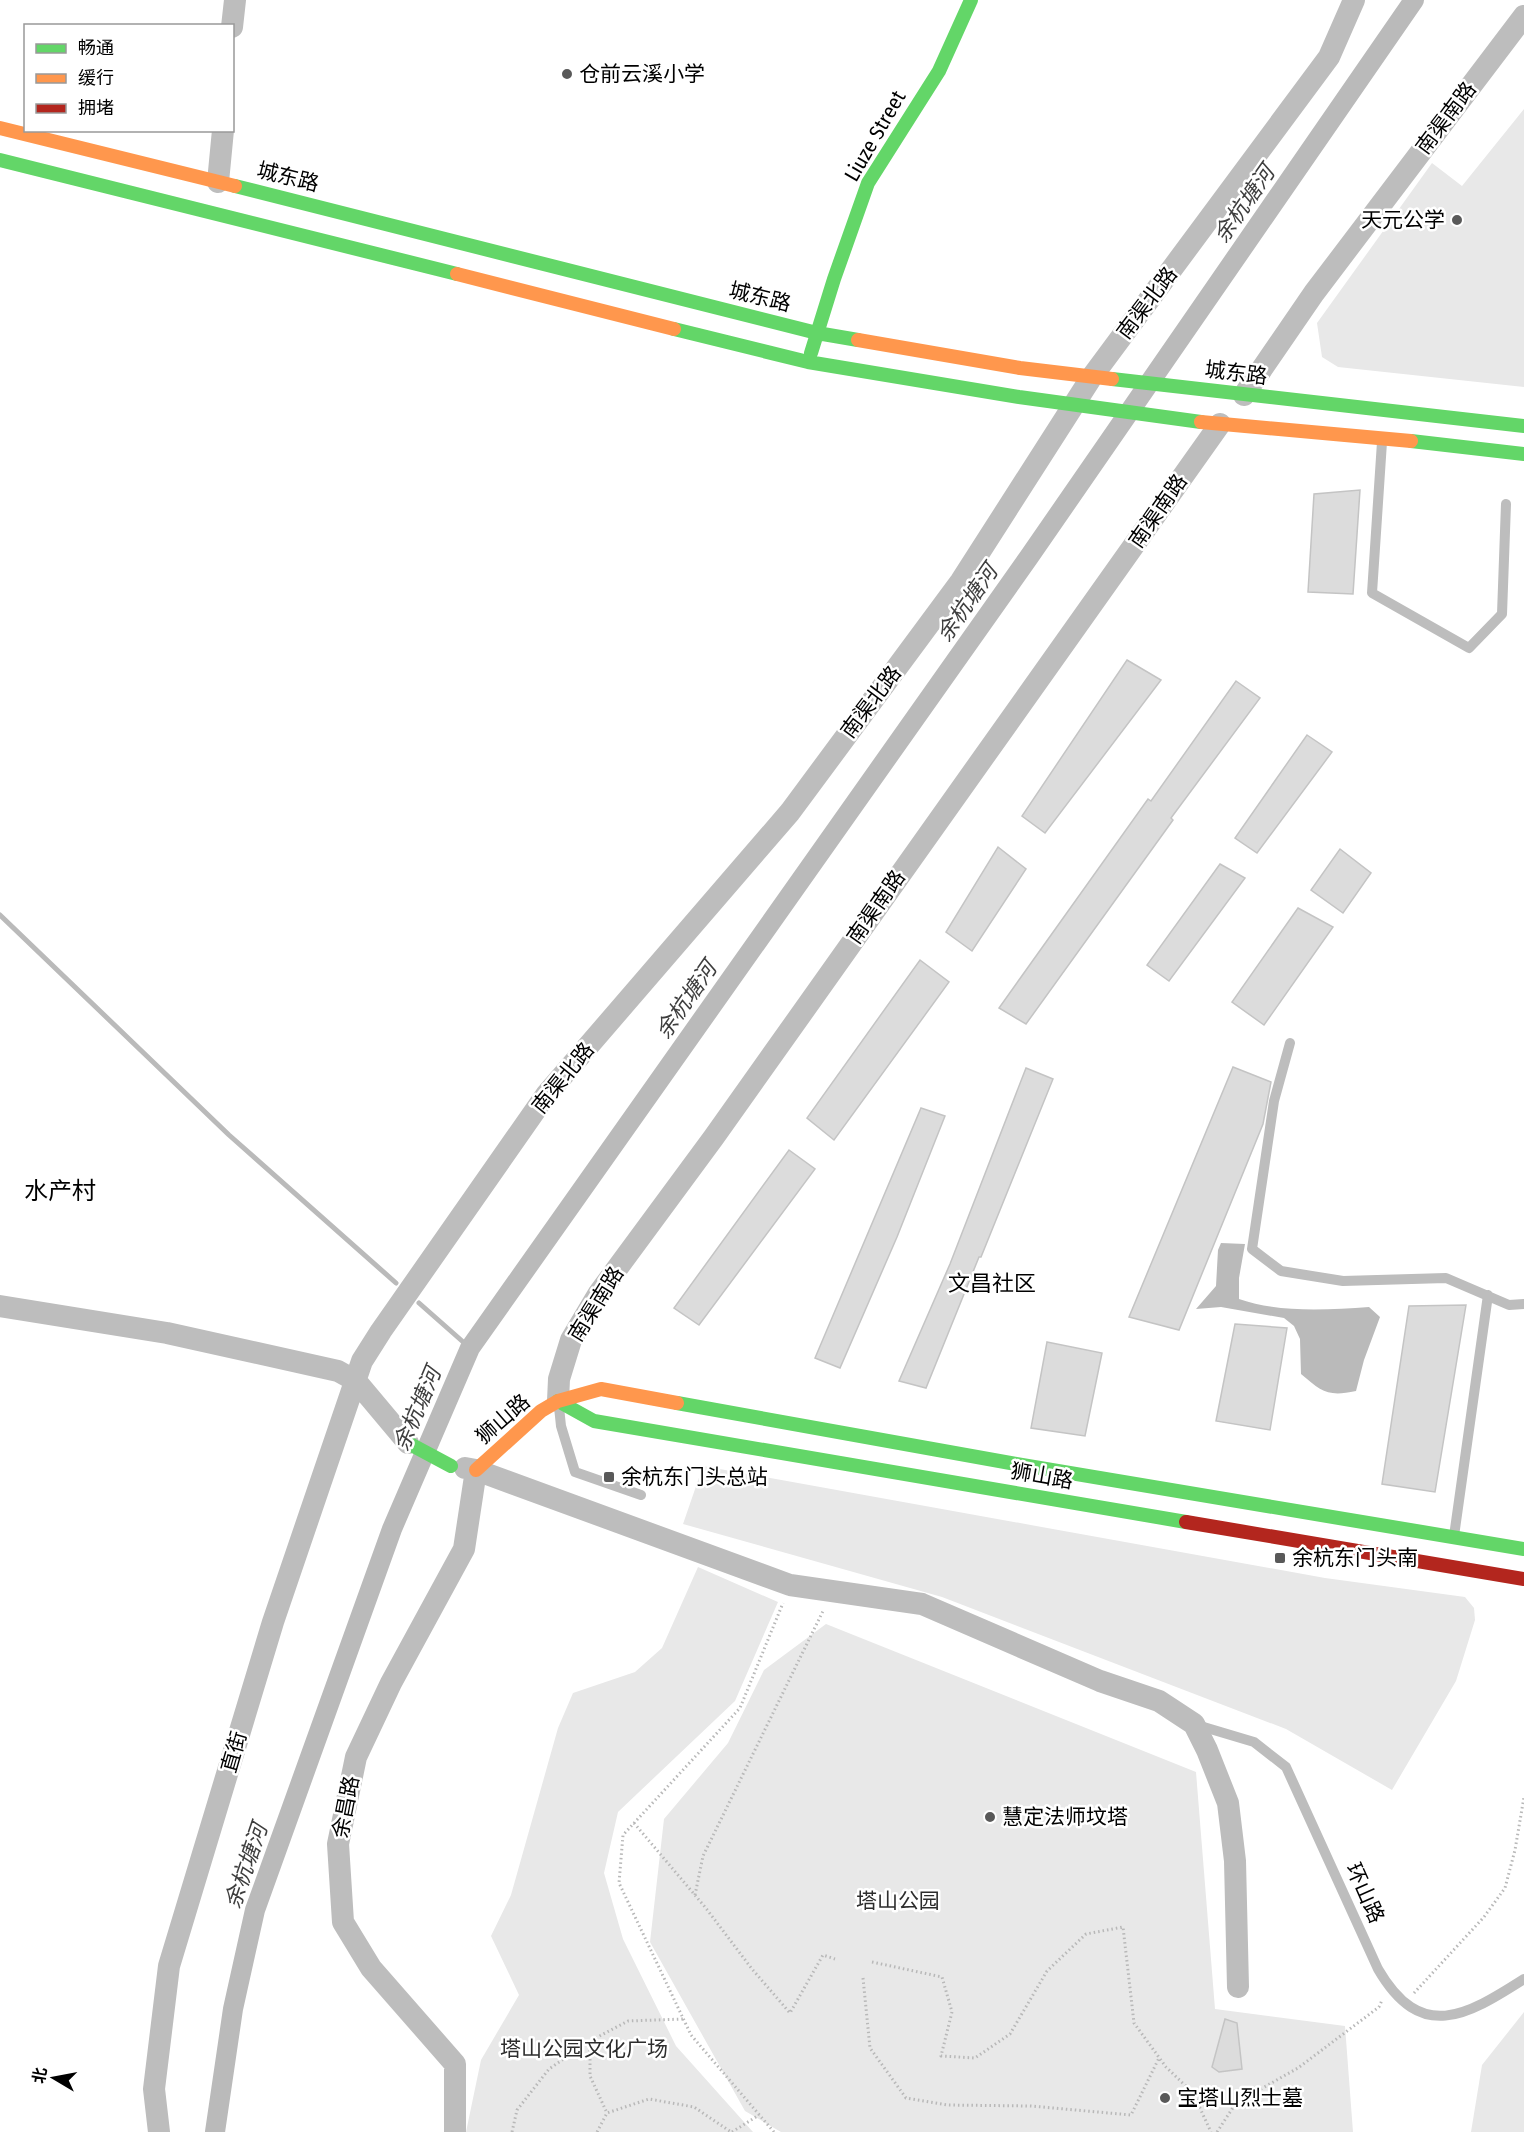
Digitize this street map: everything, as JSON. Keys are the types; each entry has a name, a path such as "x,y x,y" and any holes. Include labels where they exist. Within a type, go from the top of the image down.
{"street":[{"path":"232,24 235,0"},
{"name":"Liuze Street","path":"808,362 868,183 939,71 971,0"},
{"name":"南渠北路","path":"356,1381 362,1361 381,1331 546,1095 790,812 961,581 1091,378 1329,57 1354,0"},
{"name":"南渠南路","path":"1234,394 1314,293 1524,16"},
{"name":"城东路","path":"0,128 817,333 1020,368 1524,426"},
{"path":"218,182 223,132"},
{"path":"0,160 808,362 1019,397 1211,422 1524,454"},
{"name":"南渠南路","path":"558,1401 559,1379 571,1340 594,1301 714,1137 1211,422"},
{"path":"0,1306 167,1333 338,1371 356,1381 408,1443 452,1466 477,1470 790,1585 922,1604 1100,1681 1158,1701 1194,1724 1228,1803 1235,1861 1238,1987"},
{"name":"直街","path":"159,2132 154,2089 169,1966 273,1622 356,1381"},
{"name":"狮山路","path":"477,1470 541,1411 558,1401 601,1389 1016,1464 1524,1548"},
{"name":"狮山路","path":"558,1401 594,1422 1524,1579"},
{"name":"余昌路","path":"455,2132 456,2064 371,1968 344,1922 338,1844 356,1757 391,1683 464,1549 477,1470"}],"lane":[{"path":"1382,438 1372,593 1469,648 1502,615 1506,504"},
{"path":"1290,1043 1274,1101 1252,1249 1281,1271 1343,1281 1446,1278 1509,1305 1524,1304"},
{"path":"1454,1537 1488,1295"},
{"path":"558,1401 561,1426 575,1472 641,1495"},
{"name":"环山路","path":"1194,1724 1254,1742 1286,1767 1378,1969 1389,1988 1404,2004 1435,2016 1465,2012 1485,2004 1524,1979"}],"path":[{"path":"774,2132 691,2035 620,1883 623,1835 740,1708 790,1585"},
{"path":"695,1895 703,1856 832,1591"},
{"path":"1404,2004 1485,1917 1505,1888 1515,1850 1524,1797"},
{"path":"634,1823 790,2013 824,1955 835,1959"},
{"path":"872,1962 942,1977 952,2012 941,2056 975,2058 1011,2034 1047,1971 1086,1934 1123,1927 1134,2024 1159,2058 1193,2093 1211,2132"},
{"path":"863,1978 870,2048 906,2098 947,2105 1031,2106 1131,2115 1159,2058"},
{"path":"1217,2132 1236,2103 1298,2068 1379,2007 1389,1988"},
{"path":"512,2132 518,2110 549,2069 590,2041 628,2021 683,2019"},
{"path":"590,2041 590,2076 607,2113"},
{"path":"597,2132 607,2113 649,2098 694,2107 731,2132 759,2115"}],"green space":[{"name":"天元公学","path":"1524,109 1524,387 1338,367 1322,357 1317,323 1432,163 1462,186"},
{"path":"703,1466 1325,1578 1465,1597 1474,1608 1475,1620 1456,1681 1392,1790 1286,1729 942,1597 683,1524"},
{"name":"塔山公园文化广场","path":"698,1567 778,1602 735,1701 618,1812 604,1873 623,1939 676,2046 753,2132 466,2132 481,2060 519,1995 491,1936 511,1895 558,1728 573,1693 635,1672 662,1648"},
{"name":"塔山公园","path":"826,1624 1196,1772 1215,2009 1345,2026 1353,2132 781,2132 745,2111 650,1942 664,1819 728,1743 764,1670"},
{"path":"1524,2012 1524,2132 1471,2132 1482,2065"}],"shaded area":[{"path":"1221,1243 1245,1244 1239,1278 1239,1299 1271,1307 1287,1308 1369,1307 1380,1317 1364,1360 1356,1391 1326,1392 1301,1374 1300,1339 1294,1326 1284,1318 1221,1307 1196,1309 1216,1286 1218,1250"}],"building":[{"path":"1360,490 1353,594 1308,592 1314,494"},
{"path":"1127,660 1161,680 1045,833 1022,816"},
{"path":"1236,681 1260,698 1171,818 1173,820 1026,1024 999,1008 1148,799 1151,801"},
{"path":"1307,735 1332,752 1257,853 1235,838"},
{"path":"998,847 1026,869 972,951 946,932"},
{"path":"1340,849 1371,873 1343,913 1311,890"},
{"path":"1220,864 1245,878 1169,981 1147,965"},
{"path":"1298,908 1333,927 1264,1025 1232,1002"},
{"path":"920,960 949,982 834,1140 807,1118"},
{"path":"1233,1067 1271,1082 1263,1124 1179,1330 1129,1317"},
{"path":"1026,1068 1053,1079 981,1257 979,1257 926,1388 899,1381 950,1264"},
{"path":"921,1108 945,1116 897,1237 840,1368 815,1358"},
{"path":"789,1150 815,1169 699,1325 674,1308"},
{"path":"1466,1305 1435,1492 1382,1484 1409,1306"},
{"path":"1235,1324 1287,1328 1270,1430 1216,1421"},
{"path":"1047,1342 1102,1353 1085,1436 1031,1428"},
{"path":"1225,2019 1237,2023 1242,2069 1219,2072 1212,2067"}],"waterway":[{"name":"余杭塘河","path":"215,2132 233,2009 255,1910 392,1529 470,1348 1029,557 1414,0"},
{"path":"0,915 229,1135 396,1283"},
{"path":"419,1303 470,1348"}],"traffic: fast":[{"path":"811,353 868,183 939,71 971,0"},
{"path":"0,160 457,274"},
{"path":"235,186 817,333 858,340"},
{"path":"674,329 808,362 1019,397 1201,422"},
{"path":"1112,379 1524,426"},
{"path":"1411,441 1524,454"},
{"path":"558,1401 594,1421 1186,1522"},
{"path":"677,1403 1016,1464 1524,1549"},
{"path":"408,1443 451,1466"}],"traffic: slow":[{"path":"0,128 235,186"},
{"path":"457,274 674,329"},
{"path":"858,340 1020,368 1112,379"},
{"path":"1201,422 1411,441"},
{"path":"476,1470 541,1411 558,1401 601,1389 677,1403"}],"traffic: jam":[{"path":"1186,1522 1524,1579"}],"place":[{"name":"仓前云溪小学","path":"567,74"},
{"name":"天元公学","path":"1457,220"},
{"name":"余杭东门头总站","path":"609,1477"},
{"name":"余杭东门头南","path":"1280,1558"},
{"name":"慧定法师坟塔","path":"990,1817"},
{"name":"宝塔山烈士墓","path":"1165,2098"}],"district":[{"name":"水产村","path":"60,1191"},
{"name":"文昌社区","path":"992,1283"}]}
